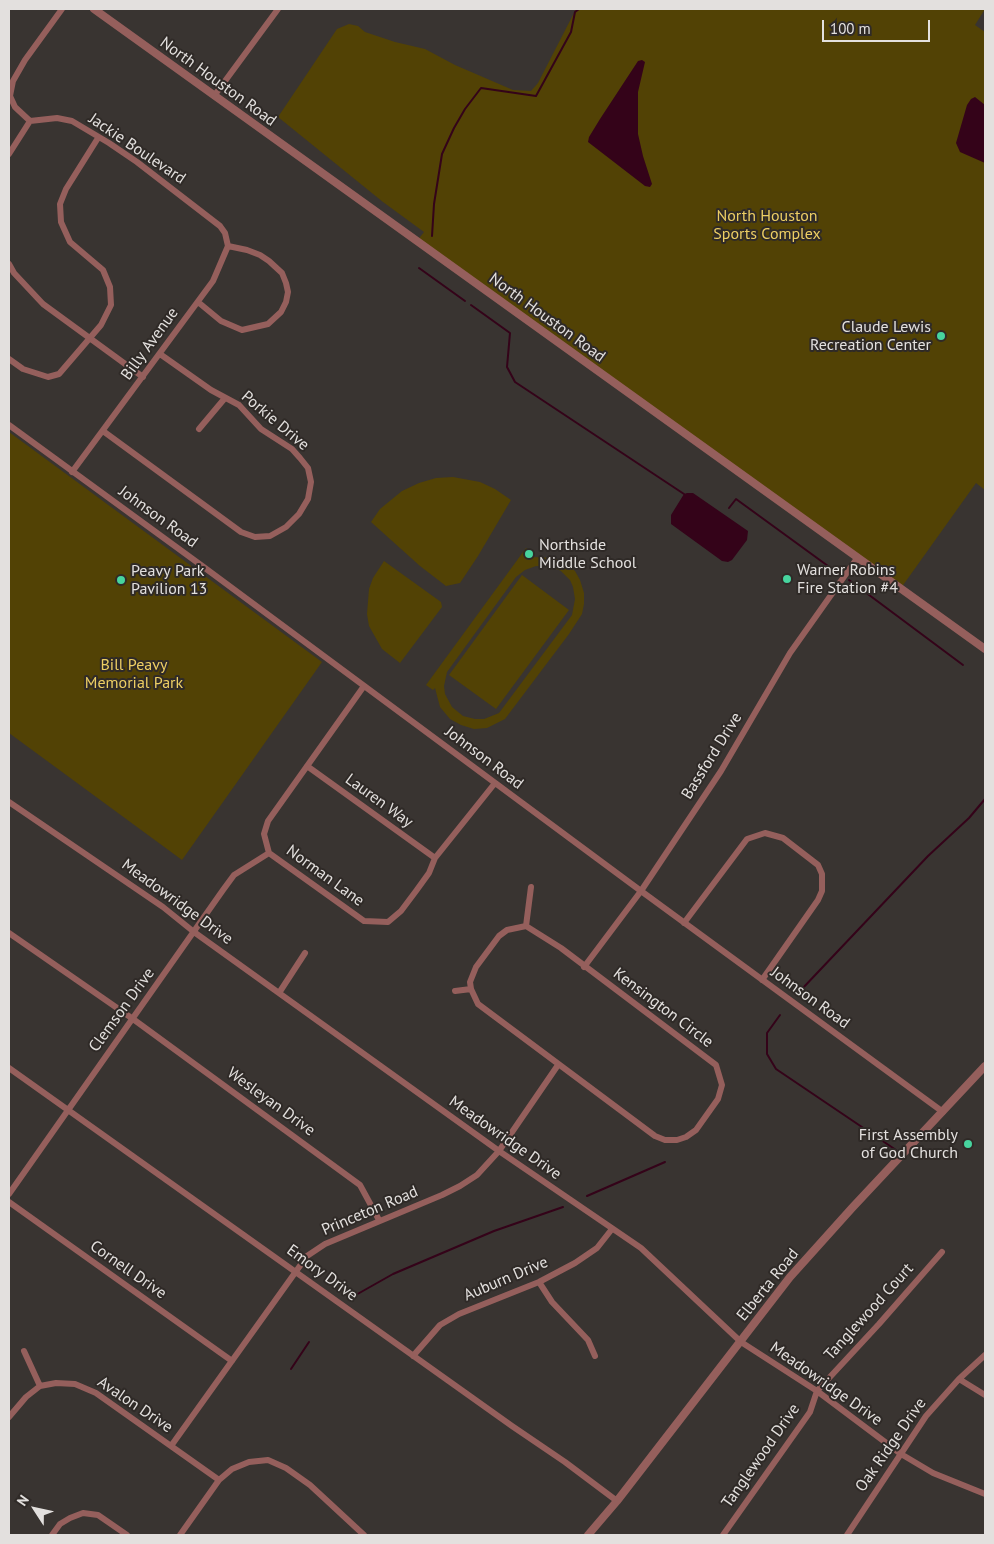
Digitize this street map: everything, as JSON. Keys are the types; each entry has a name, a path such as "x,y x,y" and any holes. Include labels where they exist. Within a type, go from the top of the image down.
{"street":[{"path":"9,154 30,121 15,107 10,96 13,81 25,60 62,9"},
{"name":"North Houston Road","path":"94,9 985,648"},
{"path":"214,96 278,9"},
{"name":"Jackie Boulevard","path":"30,121 57,118 72,122 109,143 137,162 220,226 225,233 228,246"},
{"path":"9,359 23,369 48,377 59,374 101,325 111,305 110,287 104,270 70,242 61,222 60,204 66,188 98,138"},
{"path":"198,302 221,321 242,330 268,324 280,312 286,302 288,292 286,282 282,274 270,261 247,250 228,246"},
{"name":"Billy Avenue","path":"72,472 213,281 228,246"},
{"path":"9,264 14,273 43,304 142,377"},
{"name":"Porkie Drive","path":"103,431 241,532 255,537 270,536 286,527 299,514 308,499 311,482 308,468 292,449 269,435 239,406 192,378 160,354"},
{"path":"199,429 225,398"},
{"name":"Johnson Road","path":"9,425 943,1112"},
{"name":"Bassford Drive","path":"584,967 641,891 721,772 790,653 858,557"},
{"name":"Norman Lane","path":"364,686 268,821 264,834 269,853 364,921 388,922 400,911 428,873 435,858 495,783"},
{"name":"Lauren Way","path":"308,766 435,858"},
{"name":"Meadowridge Drive","path":"9,802 163,906 194,932 498,1151 641,1248 741,1342 817,1391 901,1454 933,1473 985,1494"},
{"path":"684,923 747,839 765,833 784,838 818,865 822,874 822,891 818,900 762,980"},
{"name":"Clemson Drive","path":"9,1194 234,875 269,853"},
{"path":"455,991 471,990 470,982 476,967 499,936 507,930 526,926 531,887"},
{"name":"Kensington Circle","path":"471,990 478,1004 486,1012 655,1136 665,1140 677,1140 686,1137 696,1130 718,1099 722,1085 716,1065 561,948 526,926"},
{"name":"Wesleyan Drive","path":"9,933 133,1019 360,1185 379,1220"},
{"path":"279,993 305,953"},
{"name":"Princeton Road","path":"170,1446 307,1256 325,1244 460,1186 477,1174 498,1151 558,1065"},
{"name":"Elberta Road","path":"588,1535 617,1501 790,1277 985,1066"},
{"name":"Emory Drive","path":"9,1068 68,1108 617,1501"},
{"name":"Cornell Drive","path":"9,1202 232,1361"},
{"name":"Auburn Drive","path":"413,1356 440,1325 459,1314 539,1282 574,1263 596,1248 612,1229"},
{"name":"Tanglewood Court","path":"817,1391 942,1252"},
{"path":"539,1282 552,1302 588,1340 595,1356"},
{"path":"9,1417 26,1396 40,1386 24,1351"},
{"name":"Oak Ridge Drive","path":"847,1535 926,1416 959,1379 985,1355"},
{"path":"959,1379 985,1395"},
{"name":"Avalon Drive","path":"40,1386 56,1383 75,1384 96,1392 219,1480"},
{"name":"Tanglewood Drive","path":"723,1535 810,1412 817,1391"},
{"path":"180,1535 219,1480 232,1469 249,1462 268,1460 286,1468 310,1485 364,1535"},
{"path":"52,1535 60,1524 83,1513 98,1514 127,1535"}],"green space":[{"name":"North Houston Sports Complex","path":"576,9 985,9 975,25 985,32 985,490 976,483 901,588 417,241 424,232 383,202 278,117 337,29 349,24 358,26 365,32 395,42 425,49 455,65 513,90 531,91 538,83"},
{"name":"Bill Peavy Memorial Park","path":"9,432 322,662 182,860 9,733"},
{"path":"453,477 480,482 511,500 460,583 446,586 420,566 371,522 380,509 402,491 436,478"},
{"path":"526,548 534,553 532,557 554,558 565,563 575,571 584,593 582,614 505,719 487,728 474,729 461,725 450,719 440,707 435,688 433,690 426,685","holes":["536,566 553,567 561,571 570,580 573,587 575,599 572,615 499,713 484,719 463,716 452,707 445,694 444,686 447,672 516,577 525,570"]},
{"path":"384,561 441,602 442,607 400,663 382,649 369,626 367,614 369,589 373,578"},
{"path":"522,575 569,610 496,709 449,675"}],"shaded area":[{"path":"642,60 645,62 638,92 638,134 652,184 650,187 645,186 588,142 600,119 638,61"},
{"path":"975,97 985,105 985,163 960,152 956,143 967,105"},
{"path":"693,493 748,531 747,540 732,560 728,562 722,561 671,524 671,515 684,494"}],"waterway":[{"path":"432,236 434,204 442,154 465,109 481,88 536,96 571,32 575,12 579,9"},
{"path":"419,268 465,301"},
{"path":"471,305 510,333 507,367 515,382 684,494"},
{"path":"729,508 736,499 839,574"},
{"path":"849,580 963,665"},
{"path":"801,990 928,856 969,818 985,799"},
{"path":"780,1015 767,1033 767,1054 776,1069 896,1150"},
{"path":"587,1196 665,1162"},
{"path":"354,1296 393,1274 494,1231 563,1207"},
{"path":"291,1369 309,1342"}],"place":[{"name":"Claude Lewis Recreation Center","path":"941,336"},
{"name":"Northside Middle School","path":"529,554"},
{"name":"Warner Robins Fire Station #4","path":"787,579"},
{"name":"Peavy Park Pavilion 13","path":"121,580"},
{"name":"First Assembly of God Church","path":"968,1144"}]}
